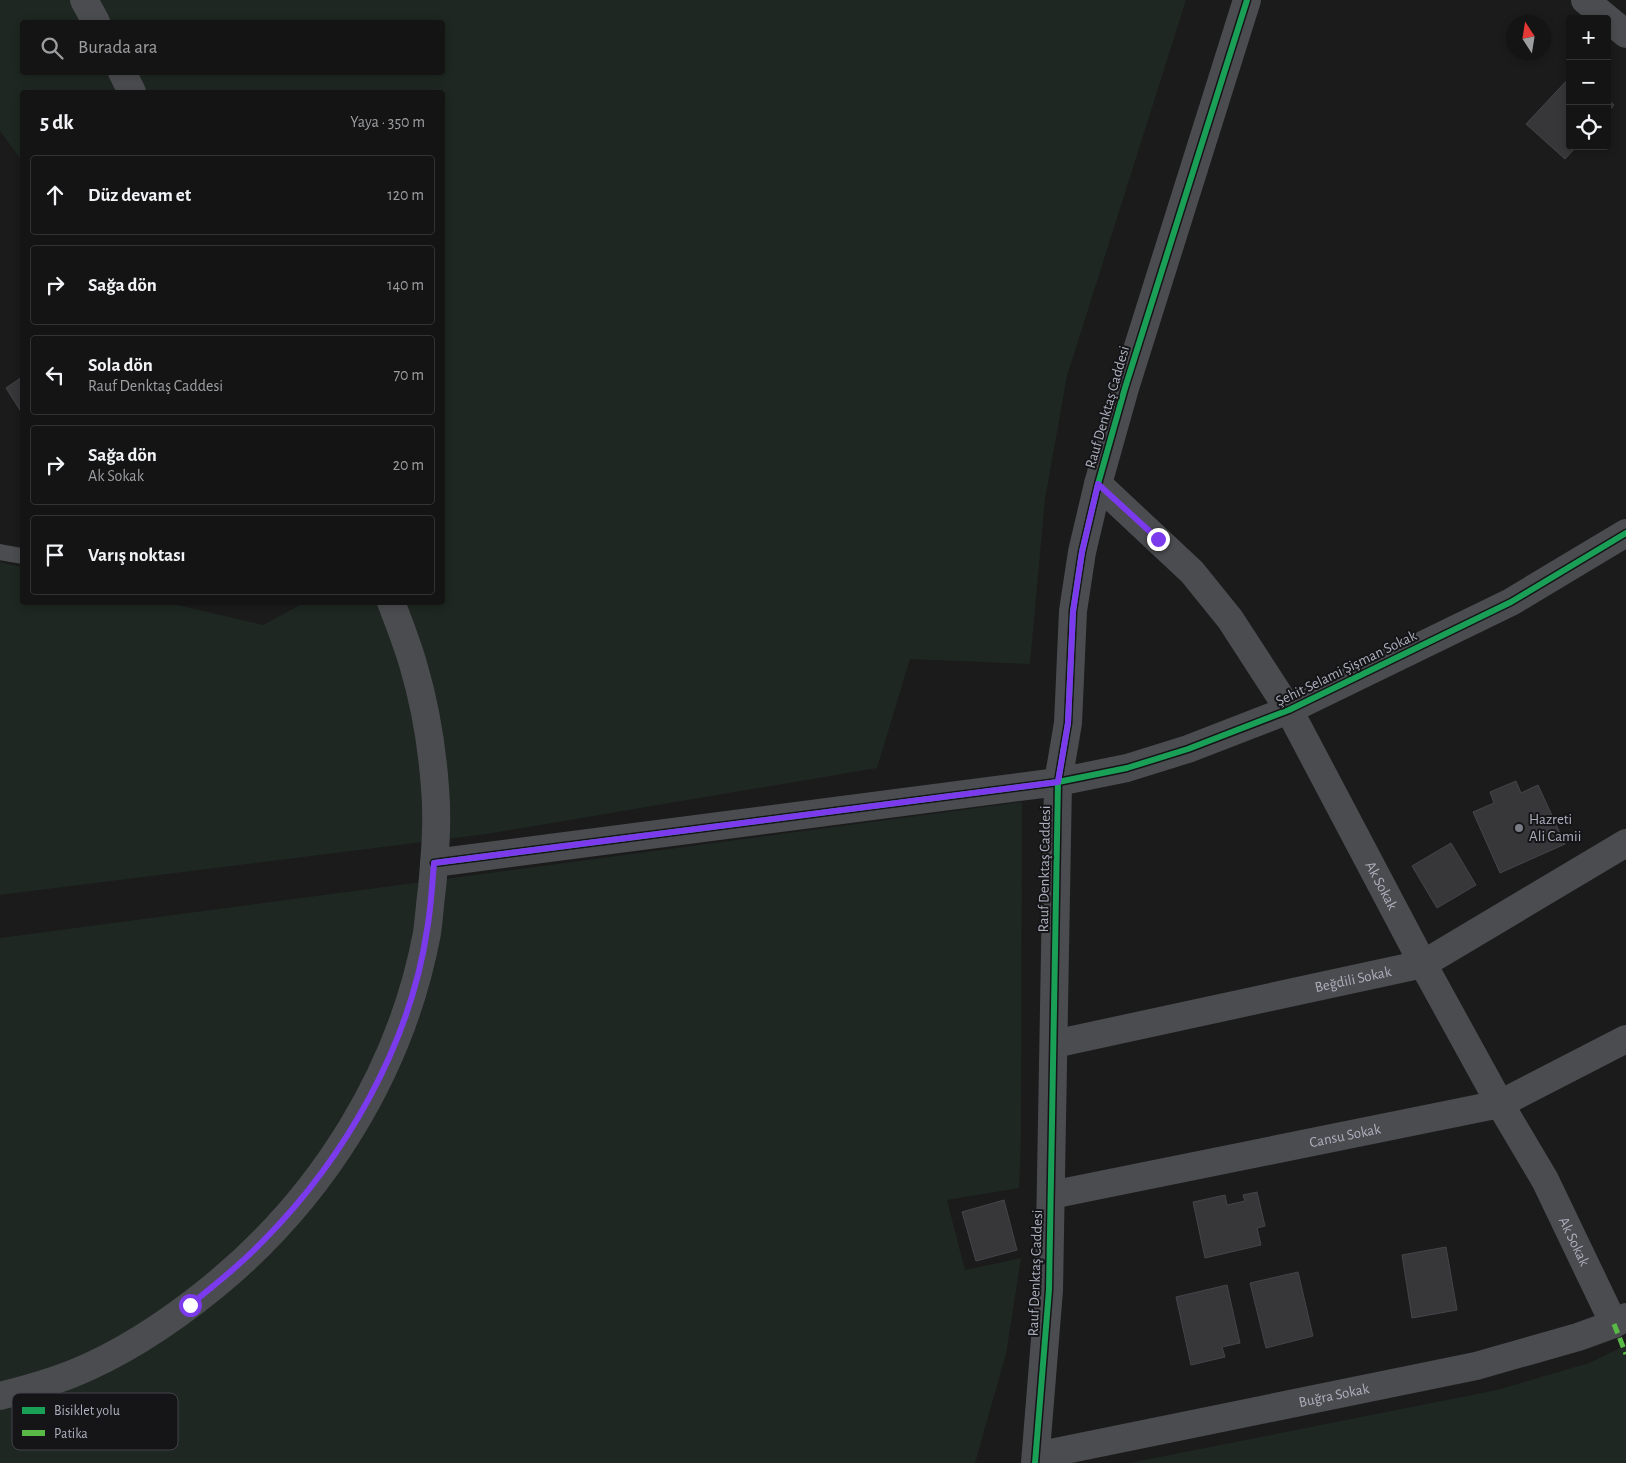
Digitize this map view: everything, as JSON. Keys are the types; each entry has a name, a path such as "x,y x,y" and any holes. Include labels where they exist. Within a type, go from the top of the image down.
{"street":[{"path":"84,0 95,20"},
{"name":"Rauf Denktaş Caddesi","path":"1035,1459 1050,1290 1058,782 1068,723 1073,612 1082,552 1098,484 1125,388 1247,0"},
{"path":"1585,0 1626,34"},
{"path":"124,75 131,90"},
{"name":"Ak Sokak","path":"1098,484 1192,572 1230,619 1289,710 1422,964 1544,1180 1620,1321"},
{"name":"Şehit Selami Şişman Sokak","path":"434,863 1058,782 1127,768 1188,749 1289,710 1511,602 1626,533"},
{"path":"0,1396 36,1387 72,1374 111,1356 148,1335 190,1305 230,1272 264,1240 296,1205 325,1168 363,1110 403,1022 417,977 427,931 434,863 436,799 432,748 424,706 413,665 392,605"},
{"name":"Beğdili Sokak","path":"1054,1044 1422,964 1626,843"},
{"name":"Cansu Sokak","path":"1051,1195 1500,1104 1626,1039"},
{"name":"Buğra Sokak","path":"1035,1459 1476,1366 1578,1337 1620,1321"}],"lane":[{"path":"0,552 20,556"}],"shaded area":[{"path":"0,0 1186,0 1067,376 1045,499 1030,664 910,659 877,768 487,834 0,895 0,562 20,567 20,605 178,605 263,625 300,605 445,605 445,90 20,90 20,158 0,131"},
{"path":"1022,802 1021,1139 1019,1188 947,1200 965,1270 1021,1258 1006,1354 975,1463 0,1463 0,938"},
{"path":"1626,1345 1626,1463 1129,1463 1497,1390 1589,1363"}],"building":[{"path":"1566,81 1566,150 1573,150 1565,159 1526,124"},
{"path":"20,378 20,410 6,388"},
{"name":"Hazreti Ali Camii","path":"1516,781 1521,793 1538,785 1565,844 1500,873 1473,812 1494,803 1490,792"},
{"path":"1451,843 1476,885 1437,908 1412,866"},
{"path":"1257,1192 1265,1226 1257,1228 1261,1245 1205,1258 1193,1202 1225,1195 1227,1205 1245,1201 1243,1195"},
{"path":"1004,1200 1017,1250 976,1261 962,1212"},
{"path":"1446,1247 1457,1310 1412,1318 1402,1255"},
{"path":"1298,1272 1313,1336 1266,1348 1250,1283"},
{"path":"1227,1285 1240,1343 1222,1347 1225,1357 1191,1365 1176,1297"}],"marked path":[{"path":"1614,1324 1626,1354"}],"cycle path":[{"path":"1035,1463 1049,1290 1058,782 1068,723 1073,611 1082,552 1098,484 1125,388 1247,0"},
{"path":"434,863 1058,782 1127,768 1188,749 1289,710 1511,602 1626,533"}],"place":[{"name":"Hazreti Ali Camii","path":"1519,828"}],"route":[{"path":"190,1305 230,1272 264,1240 296,1205 325,1168 368,1101 403,1022 417,977 427,931 434,863 1058,782 1068,723 1073,612 1082,552 1098,484 1158,539"}]}
